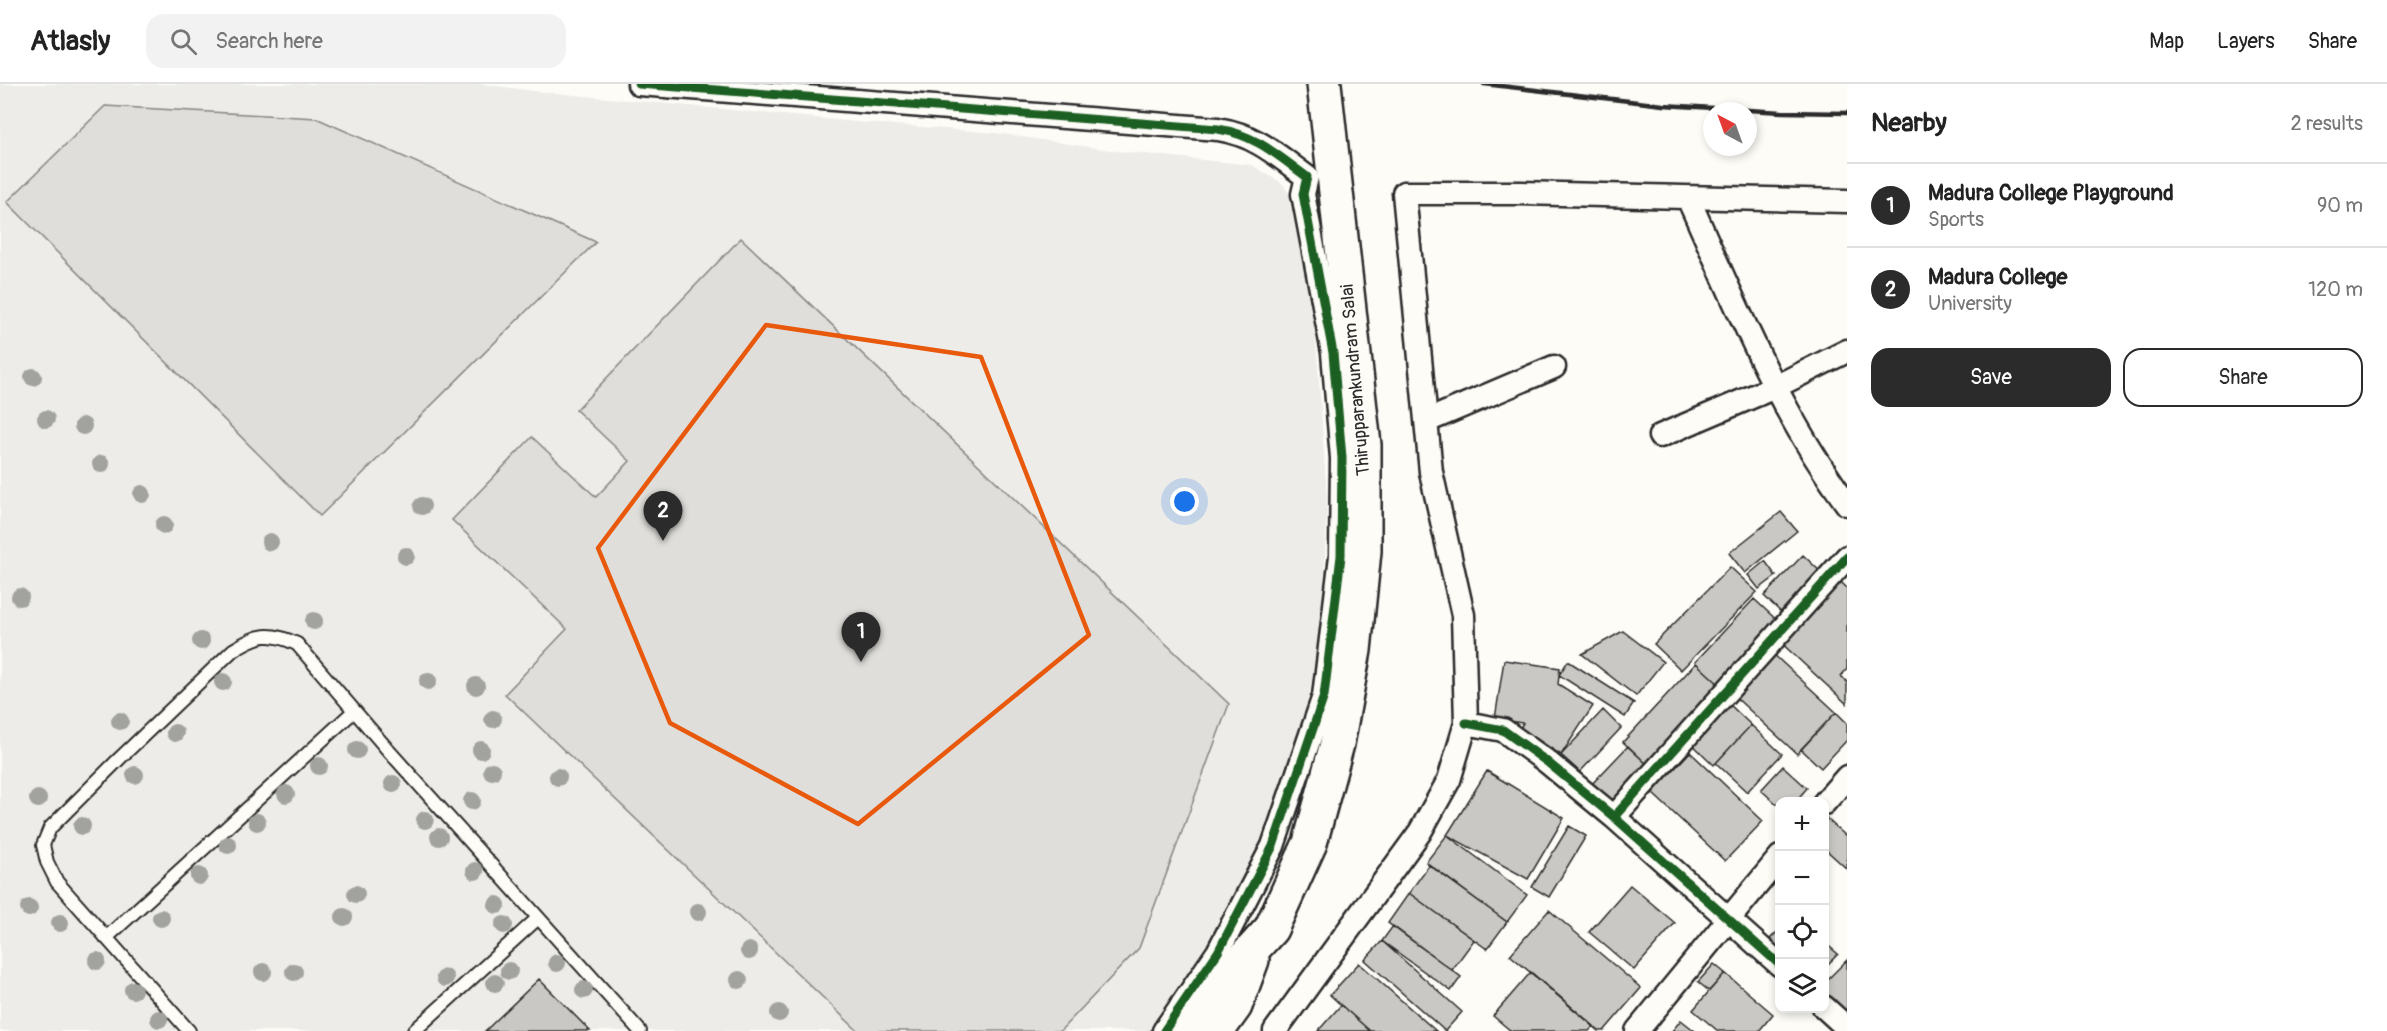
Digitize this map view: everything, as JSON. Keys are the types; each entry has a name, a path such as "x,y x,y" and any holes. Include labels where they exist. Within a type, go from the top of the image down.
{"main road":[{"name":"Thirupparankundram Salai","path":"1217,1031 1235,1006 1264,938 1310,843 1336,744 1354,650 1364,551 1364,444 1324,84"},
{"name":"Thirupparankundram Salai","path":"1185,1031 1214,993 1264,938"}],"street":[{"path":"639,84 1218,129 1239,132 1264,145 1307,177 1303,194 1334,353 1342,458 1341,556 1324,696 1273,846 1218,952 1164,1031"},
{"path":"1275,1031 1420,832 1449,780 1466,723 1463,615 1431,472 1404,193 1847,201"},
{"path":"1688,198 1775,387 1832,484 1847,504"},
{"path":"1660,436 1775,387 1847,351"},
{"path":"1426,421 1554,367"},
{"path":"1614,817 1847,557"},
{"path":"1466,723 1503,730 1546,761 1614,817 1775,961"},
{"path":"1829,797 1847,777"},
{"path":"1637,1031 1775,862"},
{"path":"1829,1012 1847,1028"}],"lane":[{"path":"189,1031 57,882 47,862 43,845 50,828 233,650 252,638 279,636 297,644 640,1031"},
{"path":"106,938 354,711"},
{"path":"414,1031 538,918"}],"highlighted area":[{"path":"766,325 981,357 1089,635 858,824 670,723 598,548"}],"shaded area":[{"path":"0,84 483,84 533,91 856,122 996,133 1116,151 1252,165 1283,184 1300,213 1308,253 1327,499 1324,583 1313,679 1290,776 1268,841 1187,984 1153,1031 0,1031"},
{"path":"105,106 316,118 596,242 320,516 7,202"},
{"path":"741,238 1229,704 1139,948 1060,1031 858,1031 505,694 567,629 452,520 532,437 596,497 630,461 576,410"}],"building":[{"path":"1781,512 1797,531 1745,573 1729,553"},
{"path":"1803,555 1827,578 1788,619 1764,596"},
{"path":"1765,561 1776,576 1759,589 1748,575"},
{"path":"1730,567 1757,592 1681,670 1654,644"},
{"path":"1836,577 1847,588 1847,669 1841,676 1847,682 1847,704 1778,640"},
{"path":"1754,599 1782,625 1723,688 1695,662"},
{"path":"1623,631 1663,662 1636,696 1582,654"},
{"path":"1771,652 1836,712 1797,754 1732,694"},
{"path":"1504,660 1560,668 1558,684 1593,706 1561,755 1520,728 1523,723 1495,719"},
{"path":"1568,661 1634,703 1625,717 1559,675"},
{"path":"1696,663 1723,688 1650,767 1623,742"},
{"path":"1726,701 1751,725 1714,765 1689,741"},
{"path":"1603,710 1621,728 1580,772 1561,755"},
{"path":"1836,712 1847,723 1847,740 1821,768 1801,749"},
{"path":"1751,725 1782,754 1747,792 1716,763"},
{"path":"1628,746 1651,768 1614,808 1590,786"},
{"path":"1690,752 1763,821 1725,861 1652,793"},
{"path":"1783,766 1807,788 1799,797 1775,797 1775,803 1761,790"},
{"path":"1487,771 1564,818 1528,879 1447,835"},
{"path":"1829,821 1847,837 1847,869 1829,853"},
{"path":"1569,826 1586,836 1549,897 1532,887"},
{"path":"1447,835 1527,895 1507,922 1426,862"},
{"path":"1429,865 1507,922 1487,949 1409,893"},
{"path":"1630,885 1675,923 1634,970 1589,932"},
{"path":"1409,893 1474,940 1452,970 1388,923"},
{"path":"1549,910 1641,988 1604,1031 1599,1031 1510,955"},
{"path":"1393,926 1461,977 1451,991 1382,941"},
{"path":"1775,934 1775,951 1766,943"},
{"path":"1382,941 1462,1012 1445,1031 1365,960"},
{"path":"1829,946 1838,954 1829,963"},
{"path":"1847,960 1847,1021 1829,1004 1829,978"},
{"path":"1359,963 1436,1031 1370,1031 1330,995"},
{"path":"1714,964 1725,973 1709,991 1698,982"},
{"path":"1531,972 1594,1026 1589,1031 1511,1031 1493,1016"},
{"path":"1725,973 1773,1014 1759,1031 1718,1031 1693,1010"},
{"path":"539,979 590,1031 485,1031"},
{"path":"1341,1005 1370,1031 1318,1031"},
{"path":"1681,1020 1695,1031 1672,1031"}],"railway":[{"path":"1484,84 1663,105 1782,112 1847,113"}],"cycle path":[{"path":"639,84 1218,129 1255,141 1307,177 1303,194 1333,353 1342,458 1341,556 1324,696 1273,846 1218,952 1164,1031"},
{"path":"1614,817 1847,557"},
{"path":"1466,723 1503,730 1546,761 1614,817 1775,961"}],"place":[{"name":"Madura College","path":"663,541"},
{"name":"Madura College Playground","path":"861,662"}]}
